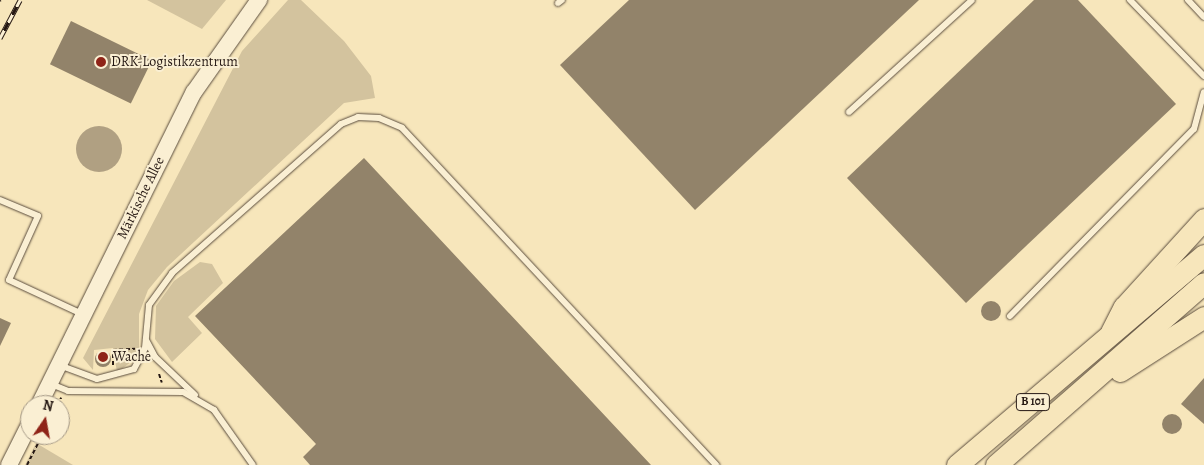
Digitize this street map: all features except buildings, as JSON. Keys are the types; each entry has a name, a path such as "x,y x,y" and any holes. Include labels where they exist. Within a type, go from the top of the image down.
{"highway":[{"path":"1108,338 1124,307 1204,220"},
{"name":"B 101","path":"957,465 1204,255"},
{"name":"B 101","path":"996,465 1091,387 1204,283"},
{"path":"1091,387 1158,350 1204,317"}],"street":[{"name":"Märkische Allee","path":"44,395 194,92 259,0"},
{"path":"9,465 20,443"}],"lane":[{"path":"848,112 972,0"},
{"path":"1130,0 1204,76"},
{"path":"1188,0 1204,17"},
{"path":"1010,316 1194,129 1204,92"},
{"path":"60,365 85,377 122,375 142,357 146,339 149,305 172,272 341,124 358,117 379,118 402,128 716,465"},
{"path":"0,200 38,216 9,280 84,315"},
{"path":"146,339 155,357 230,429 253,465"},
{"path":"50,384 68,391 183,392 200,400"}],"path":[{"path":"28,465 37,445"}],"shaded area":[{"path":"147,0 226,0 202,29"},
{"path":"288,0 301,0 344,41 371,76 375,98 344,103 167,267 148,290 139,314 139,348 134,360 117,372 113,348 94,350 93,370 83,358 242,51"},
{"path":"99,126 112,130 118,136 122,149 118,162 112,168 99,172 86,168 80,162 76,149 80,136 86,130"},
{"path":"200,262 212,264 223,283 188,317 202,333 172,362 155,339 156,306 174,281"},
{"path":"35,445 39,445 73,465 25,465"}],"railway":[{"path":"0,38 20,0"}],"place":[{"name":"DRK-Logistikzentrum","path":"101,62"},
{"name":"Wache","path":"103,357"}]}
